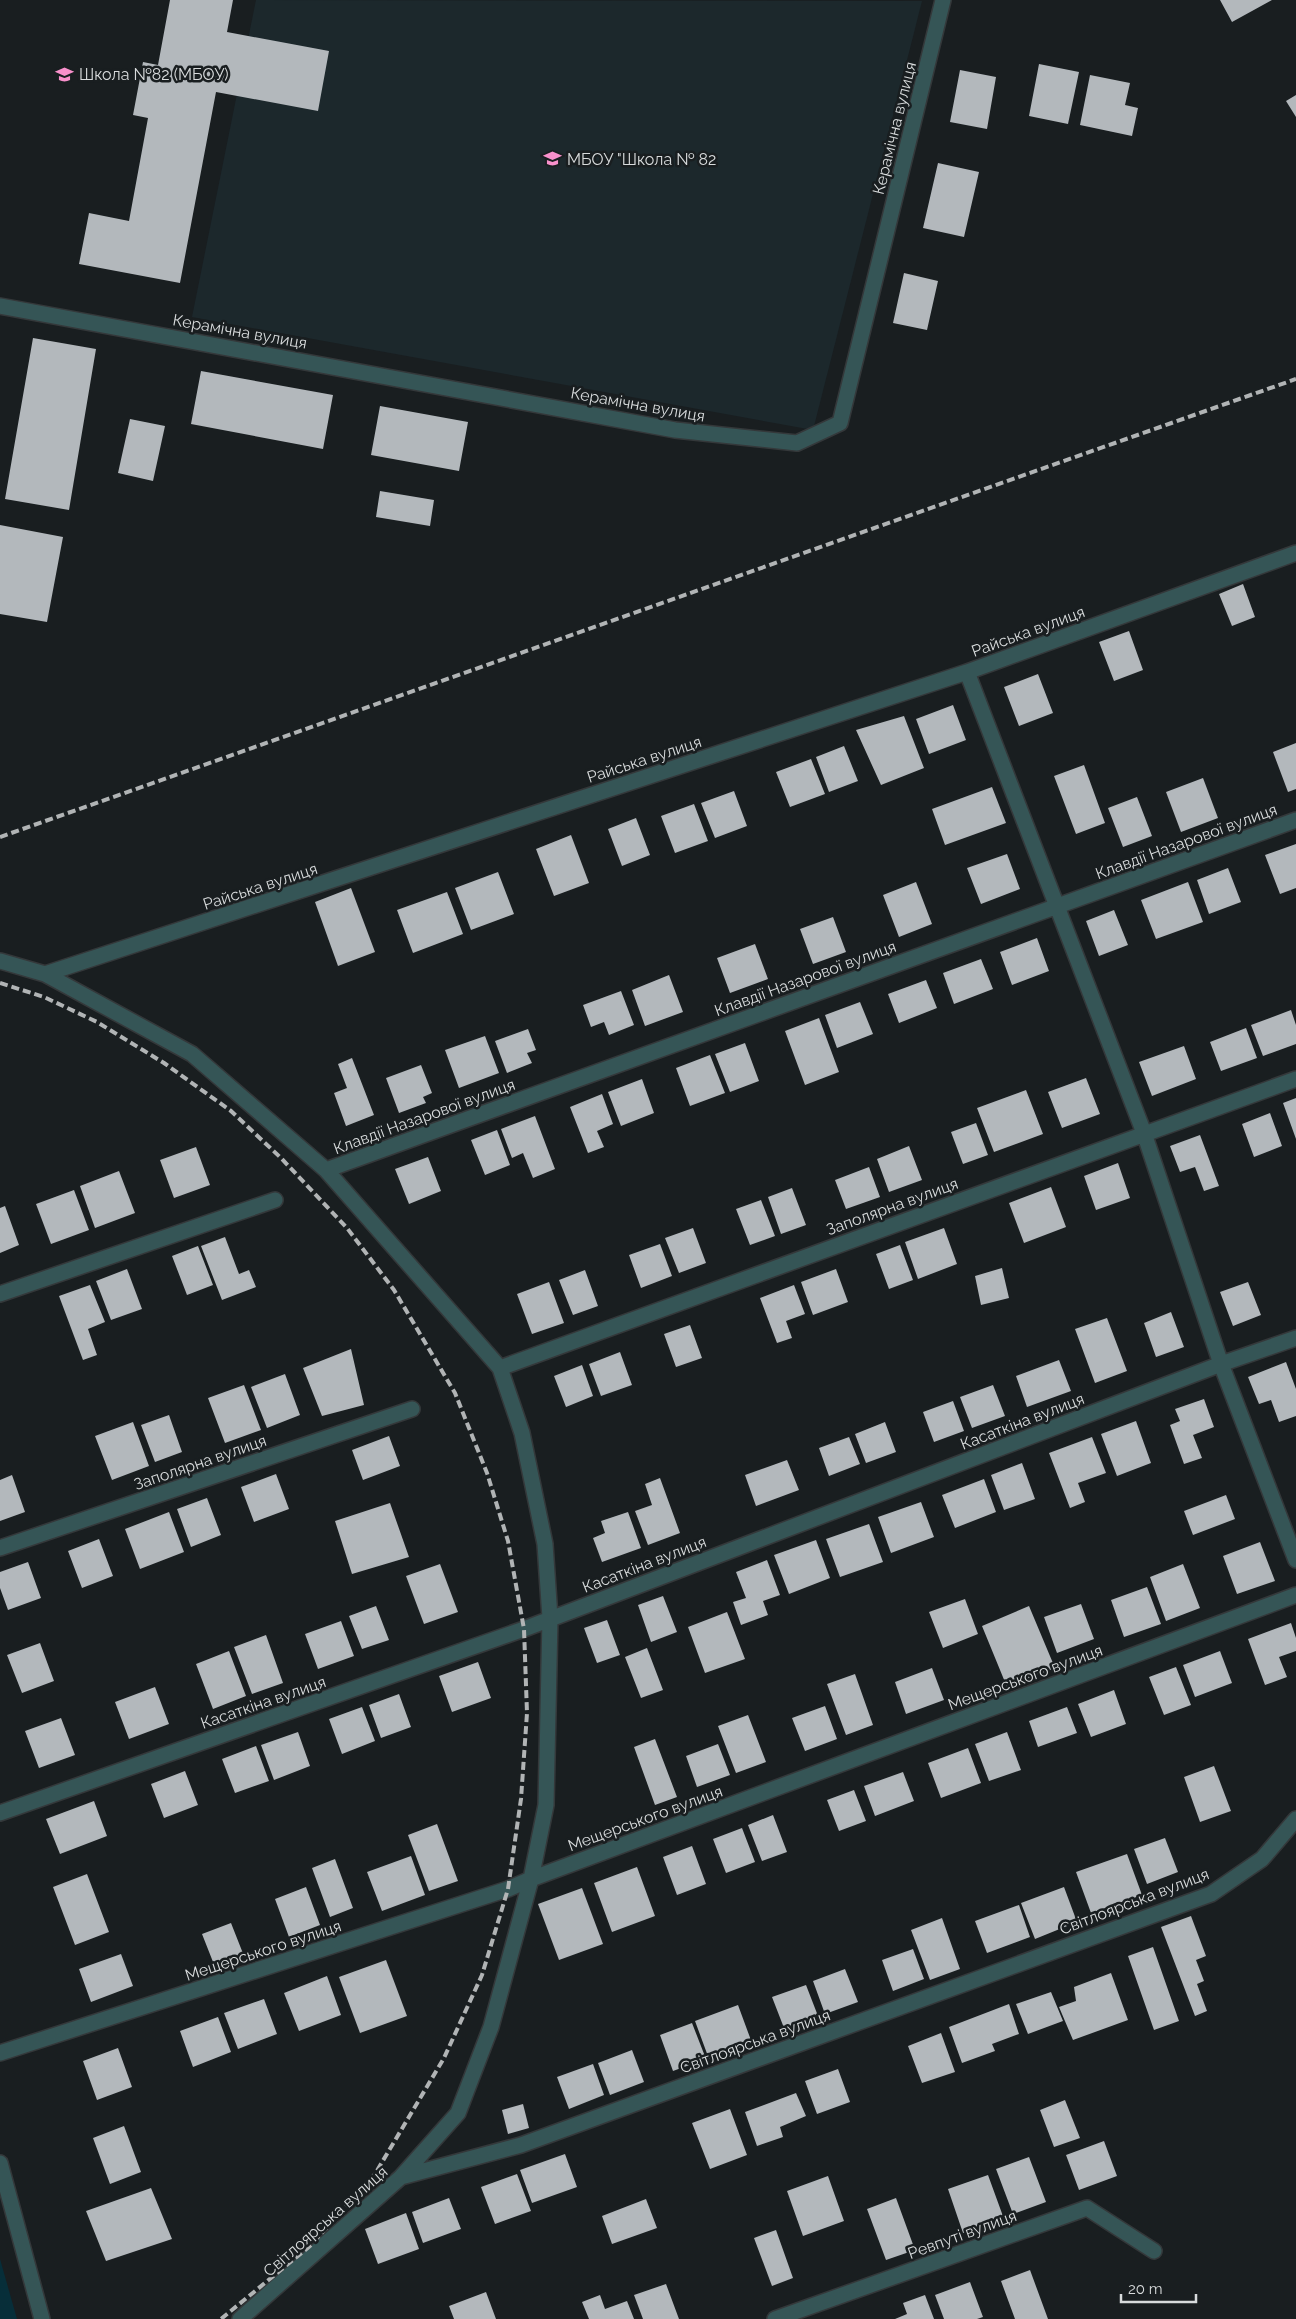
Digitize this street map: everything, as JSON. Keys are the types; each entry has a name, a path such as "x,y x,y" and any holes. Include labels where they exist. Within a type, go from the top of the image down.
{"street":[{"name":"Керамічна вулиця","path":"0,306 675,430 797,443 840,423 943,0"},
{"name":"Райська вулиця","path":"45,974 967,672 1296,553"},
{"path":"967,672 1144,1133 1221,1364 1296,1560"},
{"name":"Клавдії Назарової вулиця","path":"326,1170 1296,820"},
{"path":"0,960 45,974 192,1054 326,1170 500,1368 522,1433 543,1534 550,1618 546,1805 531,1878 491,2027 458,2112 401,2177"},
{"name":"Заполярна вулиця","path":"500,1368 1296,1079"},
{"path":"0,1294 275,1200"},
{"name":"Касаткіна вулиця","path":"0,1813 550,1618 1221,1364 1296,1338"},
{"name":"Заполярна вулиця","path":"0,1548 412,1409"},
{"name":"Мещерського вулиця","path":"0,2053 508,1889 531,1878 1296,1596"},
{"name":"Світлоярська вулиця","path":"240,2319 401,2177 521,2145 1211,1894 1262,1859 1296,1818"},
{"path":"0,2163 42,2319"},
{"name":"Ревпуті вулиця","path":"775,2319 1087,2208 1154,2251"}],"shaded area":[{"name":"МБОУ \"Школа № 82","path":"256,0 922,1 813,430 192,317"},
{"path":"0,2259 17,2319 0,2319"}],"building":[{"path":"170,0 233,0 227,32 329,51 318,111 216,92 180,283 79,264 89,213 129,221 148,118 133,115 143,62 158,65"},
{"path":"1220,0 1272,0 1232,22"},
{"path":"1039,64 1079,72 1068,124 1029,116"},
{"path":"960,70 996,77 987,129 950,122"},
{"path":"1090,75 1130,83 1125,105 1138,108 1132,136 1080,125"},
{"path":"1296,95 1296,117 1286,101"},
{"path":"938,163 979,172 964,237 923,228"},
{"path":"904,273 938,281 927,330 893,323"},
{"path":"33,338 96,349 69,510 5,499"},
{"path":"201,371 333,395 323,449 191,424"},
{"path":"380,406 468,422 459,471 371,455"},
{"path":"130,419 165,426 153,481 118,473"},
{"path":"380,491 434,500 430,526 376,517"},
{"path":"0,525 63,537 47,622 0,614"},
{"path":"1243,584 1255,617 1232,626 1219,594"},
{"path":"1129,631 1143,670 1114,681 1099,642"},
{"path":"1038,674 1053,713 1019,726 1004,687"},
{"path":"953,705 966,740 929,754 916,719"},
{"path":"904,716 924,768 881,785 856,730"},
{"path":"1296,743 1296,789 1288,792 1273,752"},
{"path":"844,746 858,781 829,792 816,757"},
{"path":"811,759 825,794 790,807 776,772"},
{"path":"1084,765 1105,823 1076,834 1054,776"},
{"path":"1203,778 1218,818 1181,832 1166,792"},
{"path":"992,787 1006,823 945,845 932,809"},
{"path":"734,791 747,826 715,838 701,803"},
{"path":"1137,797 1152,836 1123,847 1108,808"},
{"path":"694,804 708,841 675,853 661,816"},
{"path":"636,818 650,855 622,866 608,829"},
{"path":"571,835 589,883 554,896 536,849"},
{"path":"1296,844 1296,888 1280,894 1265,855"},
{"path":"1007,854 1020,889 981,904 967,868"},
{"path":"1228,868 1241,902 1209,914 1197,880"},
{"path":"498,872 514,914 471,930 455,888"},
{"path":"916,882 932,924 899,937 883,895"},
{"path":"1188,882 1203,922 1156,939 1141,900"},
{"path":"351,888 375,952 338,966 315,902"},
{"path":"447,892 463,934 413,953 397,910"},
{"path":"1114,910 1128,945 1099,956 1086,921"},
{"path":"833,917 846,952 813,964 800,929"},
{"path":"1037,938 1049,971 1012,985 1000,952"},
{"path":"755,944 768,979 730,993 717,958"},
{"path":"981,959 993,989 954,1004 943,973"},
{"path":"669,975 683,1012 645,1026 632,990"},
{"path":"926,980 937,1008 899,1023 888,994"},
{"path":"621,991 634,1025 609,1035 604,1022 591,1027 583,1005"},
{"path":"860,1002 873,1034 837,1048 825,1015"},
{"path":"1291,1010 1296,1025 1296,1044 1263,1056 1251,1025"},
{"path":"819,1018 839,1072 805,1085 785,1031"},
{"path":"1246,1028 1257,1058 1221,1071 1210,1042"},
{"path":"528,1029 536,1050 527,1053 532,1063 507,1073 495,1041"},
{"path":"485,1036 499,1073 459,1088 445,1050"},
{"path":"745,1043 759,1081 730,1092 715,1054"},
{"path":"1184,1046 1196,1079 1152,1096 1139,1062"},
{"path":"710,1055 725,1093 690,1106 676,1068"},
{"path":"352,1058 374,1115 346,1126 334,1093 347,1088 338,1064"},
{"path":"421,1065 432,1093 423,1097 426,1103 399,1113 386,1078"},
{"path":"1086,1078 1100,1114 1062,1128 1048,1092"},
{"path":"642,1079 654,1113 621,1126 608,1092"},
{"path":"1026,1090 1043,1134 994,1152 977,1108"},
{"path":"602,1094 613,1124 597,1131 604,1147 588,1153 570,1107"},
{"path":"1296,1098 1296,1139 1283,1103"},
{"path":"1270,1113 1282,1146 1254,1157 1242,1124"},
{"path":"535,1116 555,1169 533,1178 523,1153 512,1158 501,1129"},
{"path":"976,1123 988,1155 963,1164 951,1132"},
{"path":"497,1130 510,1165 485,1175 471,1140"},
{"path":"1200,1135 1219,1186 1204,1191 1195,1167 1180,1172 1170,1146"},
{"path":"909,1146 922,1180 889,1192 877,1159"},
{"path":"196,1147 210,1185 174,1198 160,1160"},
{"path":"428,1157 441,1191 409,1204 395,1169"},
{"path":"1118,1163 1130,1198 1096,1210 1084,1176"},
{"path":"869,1167 880,1197 846,1209 835,1180"},
{"path":"119,1171 135,1213 95,1228 80,1186"},
{"path":"1051,1187 1066,1227 1024,1243 1009,1203"},
{"path":"792,1188 806,1225 781,1234 768,1197"},
{"path":"74,1190 89,1230 51,1244 36,1204"},
{"path":"761,1200 775,1236 750,1245 736,1209"},
{"path":"5,1206 19,1245 0,1253 0,1208"},
{"path":"693,1228 706,1263 679,1273 665,1238"},
{"path":"944,1228 957,1264 918,1279 905,1242"},
{"path":"225,1237 239,1274 249,1270 256,1287 222,1300 201,1246"},
{"path":"660,1244 672,1276 641,1288 629,1255"},
{"path":"900,1245 913,1280 889,1289 876,1254"},
{"path":"198,1246 213,1285 187,1295 172,1256"},
{"path":"1002,1268 1009,1298 981,1305 975,1276"},
{"path":"127,1269 142,1309 111,1320 96,1281"},
{"path":"836,1269 848,1302 813,1315 801,1282"},
{"path":"585,1270 598,1306 573,1315 559,1280"},
{"path":"549,1282 564,1323 532,1334 517,1294"},
{"path":"1248,1282 1261,1315 1233,1326 1220,1292"},
{"path":"90,1285 105,1322 88,1329 97,1355 83,1360 59,1296"},
{"path":"794,1285 805,1314 786,1321 792,1338 777,1343 760,1298"},
{"path":"1171,1312 1184,1347 1156,1357 1144,1323"},
{"path":"1107,1318 1127,1371 1095,1383 1075,1329"},
{"path":"690,1325 702,1358 676,1367 664,1334"},
{"path":"351,1349 364,1405 322,1416 303,1368"},
{"path":"620,1352 632,1385 601,1396 589,1364"},
{"path":"1059,1360 1071,1391 1027,1407 1016,1376"},
{"path":"1286,1362 1296,1389 1296,1416 1279,1422 1271,1400 1259,1404 1248,1377"},
{"path":"582,1365 593,1396 566,1407 554,1376"},
{"path":"285,1374 300,1415 267,1428 251,1387"},
{"path":"244,1385 261,1430 225,1443 208,1398"},
{"path":"993,1385 1005,1416 972,1428 960,1397"},
{"path":"1204,1399 1214,1427 1193,1435 1202,1458 1184,1464 1170,1425 1180,1421 1175,1409"},
{"path":"953,1401 964,1431 934,1442 923,1412"},
{"path":"169,1415 182,1452 155,1462 141,1425"},
{"path":"1136,1421 1151,1463 1117,1476 1101,1434"},
{"path":"133,1422 149,1466 112,1480 95,1436"},
{"path":"885,1422 896,1452 866,1463 855,1434"},
{"path":"389,1436 400,1466 363,1480 352,1450"},
{"path":"849,1437 860,1464 829,1476 819,1448"},
{"path":"1092,1437 1106,1473 1078,1483 1085,1502 1070,1508 1049,1453"},
{"path":"787,1460 799,1490 756,1506 745,1475"},
{"path":"1022,1463 1035,1499 1004,1510 991,1475"},
{"path":"276,1474 289,1509 254,1522 241,1487"},
{"path":"12,1475 25,1512 0,1521 0,1480"},
{"path":"660,1478 680,1533 648,1545 635,1511 652,1505 645,1484"},
{"path":"984,1479 996,1512 955,1528 942,1495"},
{"path":"1226,1495 1235,1519 1193,1535 1184,1511"},
{"path":"207,1498 221,1535 191,1547 177,1509"},
{"path":"921,1502 934,1537 891,1553 878,1517"},
{"path":"390,1503 409,1557 352,1574 335,1521"},
{"path":"169,1512 184,1552 140,1569 125,1529"},
{"path":"628,1512 641,1548 602,1562 593,1538 605,1533 601,1521"},
{"path":"869,1524 883,1562 840,1577 826,1539"},
{"path":"99,1539 113,1576 82,1588 68,1551"},
{"path":"816,1540 830,1578 789,1594 774,1555"},
{"path":"1260,1542 1275,1581 1237,1594 1223,1556"},
{"path":"767,1560 780,1595 763,1601 768,1615 741,1625 733,1602 746,1598 736,1572"},
{"path":"28,1562 41,1598 8,1610 0,1588 0,1572"},
{"path":"440,1564 458,1612 424,1624 406,1576"},
{"path":"1183,1564 1200,1608 1166,1621 1150,1577"},
{"path":"1147,1587 1161,1624 1124,1637 1111,1600"},
{"path":"663,1596 677,1632 651,1642 638,1605"},
{"path":"965,1599 978,1634 943,1648 929,1612"},
{"path":"1081,1604 1094,1639 1057,1653 1044,1617"},
{"path":"376,1606 389,1640 362,1649 349,1616"},
{"path":"1029,1606 1055,1668 1007,1687 982,1626"},
{"path":"727,1612 745,1659 705,1673 688,1627"},
{"path":"607,1620 620,1655 597,1663 584,1628"},
{"path":"341,1621 354,1656 318,1669 305,1634"},
{"path":"1291,1623 1296,1638 1296,1651 1279,1657 1287,1677 1265,1685 1248,1639"},
{"path":"266,1635 283,1683 252,1694 234,1647"},
{"path":"40,1643 54,1681 22,1693 7,1655"},
{"path":"647,1648 663,1690 641,1698 625,1657"},
{"path":"229,1651 246,1696 213,1709 196,1664"},
{"path":"1220,1651 1232,1683 1195,1697 1183,1665"},
{"path":"478,1662 491,1698 452,1712 439,1676"},
{"path":"1176,1667 1191,1705 1164,1715 1149,1677"},
{"path":"932,1668 944,1700 906,1714 895,1682"},
{"path":"855,1674 873,1725 846,1735 827,1684"},
{"path":"155,1687 169,1724 129,1739 115,1702"},
{"path":"1114,1690 1126,1724 1091,1737 1078,1704"},
{"path":"399,1694 411,1727 381,1738 369,1705"},
{"path":"825,1706 837,1739 805,1751 792,1718"},
{"path":"362,1707 375,1741 342,1754 329,1719"},
{"path":"1067,1707 1077,1733 1038,1747 1029,1721"},
{"path":"748,1715 766,1762 736,1773 718,1726"},
{"path":"61,1718 75,1755 39,1768 25,1731"},
{"path":"298,1732 310,1766 274,1780 261,1745"},
{"path":"1007,1732 1021,1770 989,1781 975,1744"},
{"path":"655,1739 677,1797 655,1805 634,1747"},
{"path":"718,1744 730,1775 697,1787 686,1756"},
{"path":"256,1746 269,1781 235,1793 222,1759"},
{"path":"968,1748 981,1783 941,1798 928,1763"},
{"path":"1214,1766 1231,1811 1200,1822 1184,1777"},
{"path":"185,1771 198,1805 164,1818 151,1784"},
{"path":"903,1772 914,1801 875,1816 864,1786"},
{"path":"854,1790 866,1821 839,1831 827,1800"},
{"path":"94,1801 107,1836 60,1854 46,1819"},
{"path":"773,1815 787,1852 762,1861 748,1825"},
{"path":"437,1824 458,1881 429,1891 408,1835"},
{"path":"742,1828 755,1862 726,1873 713,1839"},
{"path":"1165,1838 1178,1872 1147,1884 1134,1849"},
{"path":"692,1846 706,1884 677,1895 663,1857"},
{"path":"1127,1854 1142,1895 1091,1913 1076,1872"},
{"path":"411,1856 425,1895 382,1911 367,1872"},
{"path":"335,1859 353,1908 330,1917 312,1868"},
{"path":"637,1867 655,1916 612,1932 594,1883"},
{"path":"87,1874 109,1932 75,1945 53,1887"},
{"path":"306,1887 320,1925 289,1937 275,1899"},
{"path":"1064,1887 1077,1922 1035,1939 1021,1903"},
{"path":"582,1888 603,1944 559,1960 538,1904"},
{"path":"1019,1905 1030,1937 987,1953 975,1921"},
{"path":"1191,1916 1206,1956 1196,1960 1204,1981 1197,1984 1207,2011 1195,2016 1161,1927"},
{"path":"942,1918 960,1969 930,1980 911,1930"},
{"path":"231,1923 244,1956 215,1967 202,1934"},
{"path":"1153,1947 1179,2021 1154,2030 1128,1956"},
{"path":"913,1949 924,1979 893,1991 882,1960"},
{"path":"121,1954 133,1986 91,2002 79,1969"},
{"path":"386,1960 407,2016 360,2033 339,1977"},
{"path":"845,1969 858,2002 825,2014 813,1981"},
{"path":"1111,1973 1128,2020 1073,2040 1059,2007 1076,2001 1074,1987"},
{"path":"327,1976 341,2015 299,2031 284,1993"},
{"path":"806,1985 818,2016 784,2028 772,1997"},
{"path":"1051,1992 1063,2021 1028,2034 1016,2004"},
{"path":"264,1999 277,2034 238,2049 224,2013"},
{"path":"1009,2004 1019,2034 992,2044 995,2051 962,2063 949,2027"},
{"path":"738,2005 752,2043 709,2059 695,2021"},
{"path":"218,2017 231,2052 193,2067 180,2031"},
{"path":"692,2023 706,2059 673,2071 660,2035"},
{"path":"941,2033 955,2072 922,2083 908,2046"},
{"path":"118,2048 132,2087 97,2100 83,2061"},
{"path":"632,2050 644,2082 610,2095 598,2063"},
{"path":"593,2064 604,2095 569,2109 557,2077"},
{"path":"838,2069 850,2102 817,2114 805,2081"},
{"path":"796,2093 806,2116 780,2127 783,2137 757,2146 745,2112"},
{"path":"1065,2100 1080,2138 1054,2147 1040,2110"},
{"path":"523,2104 529,2128 508,2134 502,2110"},
{"path":"730,2109 747,2155 710,2169 692,2123"},
{"path":"124,2126 141,2172 110,2184 93,2138"},
{"path":"1104,2141 1117,2176 1079,2190 1066,2155"},
{"path":"565,2154 577,2187 532,2203 520,2170"},
{"path":"1029,2157 1046,2202 1013,2214 996,2169"},
{"path":"517,2174 531,2211 495,2224 481,2187"},
{"path":"988,2175 1004,2219 963,2233 948,2189"},
{"path":"828,2176 844,2221 803,2236 787,2191"},
{"path":"151,2188 172,2239 106,2261 86,2211"},
{"path":"449,2198 461,2229 423,2243 412,2212"},
{"path":"896,2198 915,2250 886,2260 867,2209"},
{"path":"646,2199 657,2228 612,2244 602,2216"},
{"path":"406,2213 419,2249 378,2264 365,2229"},
{"path":"776,2230 793,2278 772,2286 754,2238"},
{"path":"1030,2270 1048,2319 1015,2319 1001,2281"},
{"path":"970,2282 983,2317 977,2319 944,2319 935,2295"},
{"path":"666,2284 679,2319 643,2319 634,2295"},
{"path":"486,2292 496,2319 454,2319 449,2306"},
{"path":"600,2295 605,2309 627,2301 634,2319 589,2319 582,2302"},
{"path":"925,2295 934,2319 895,2319 907,2314 903,2303"}],"railway":[{"path":"0,837 1296,379"},
{"path":"0,983 44,997 97,1022 164,1063 231,1111 281,1158 347,1228 394,1290 455,1393 487,1473 508,1541 524,1629 527,1713 521,1799 508,1889 482,1975 444,2058 375,2174 310,2246 221,2319"}],"place":[{"name":"Школа №82 (МБОУ)","path":"65,74"},
{"name":"МБОУ \"Школа № 82","path":"553,159"}]}
